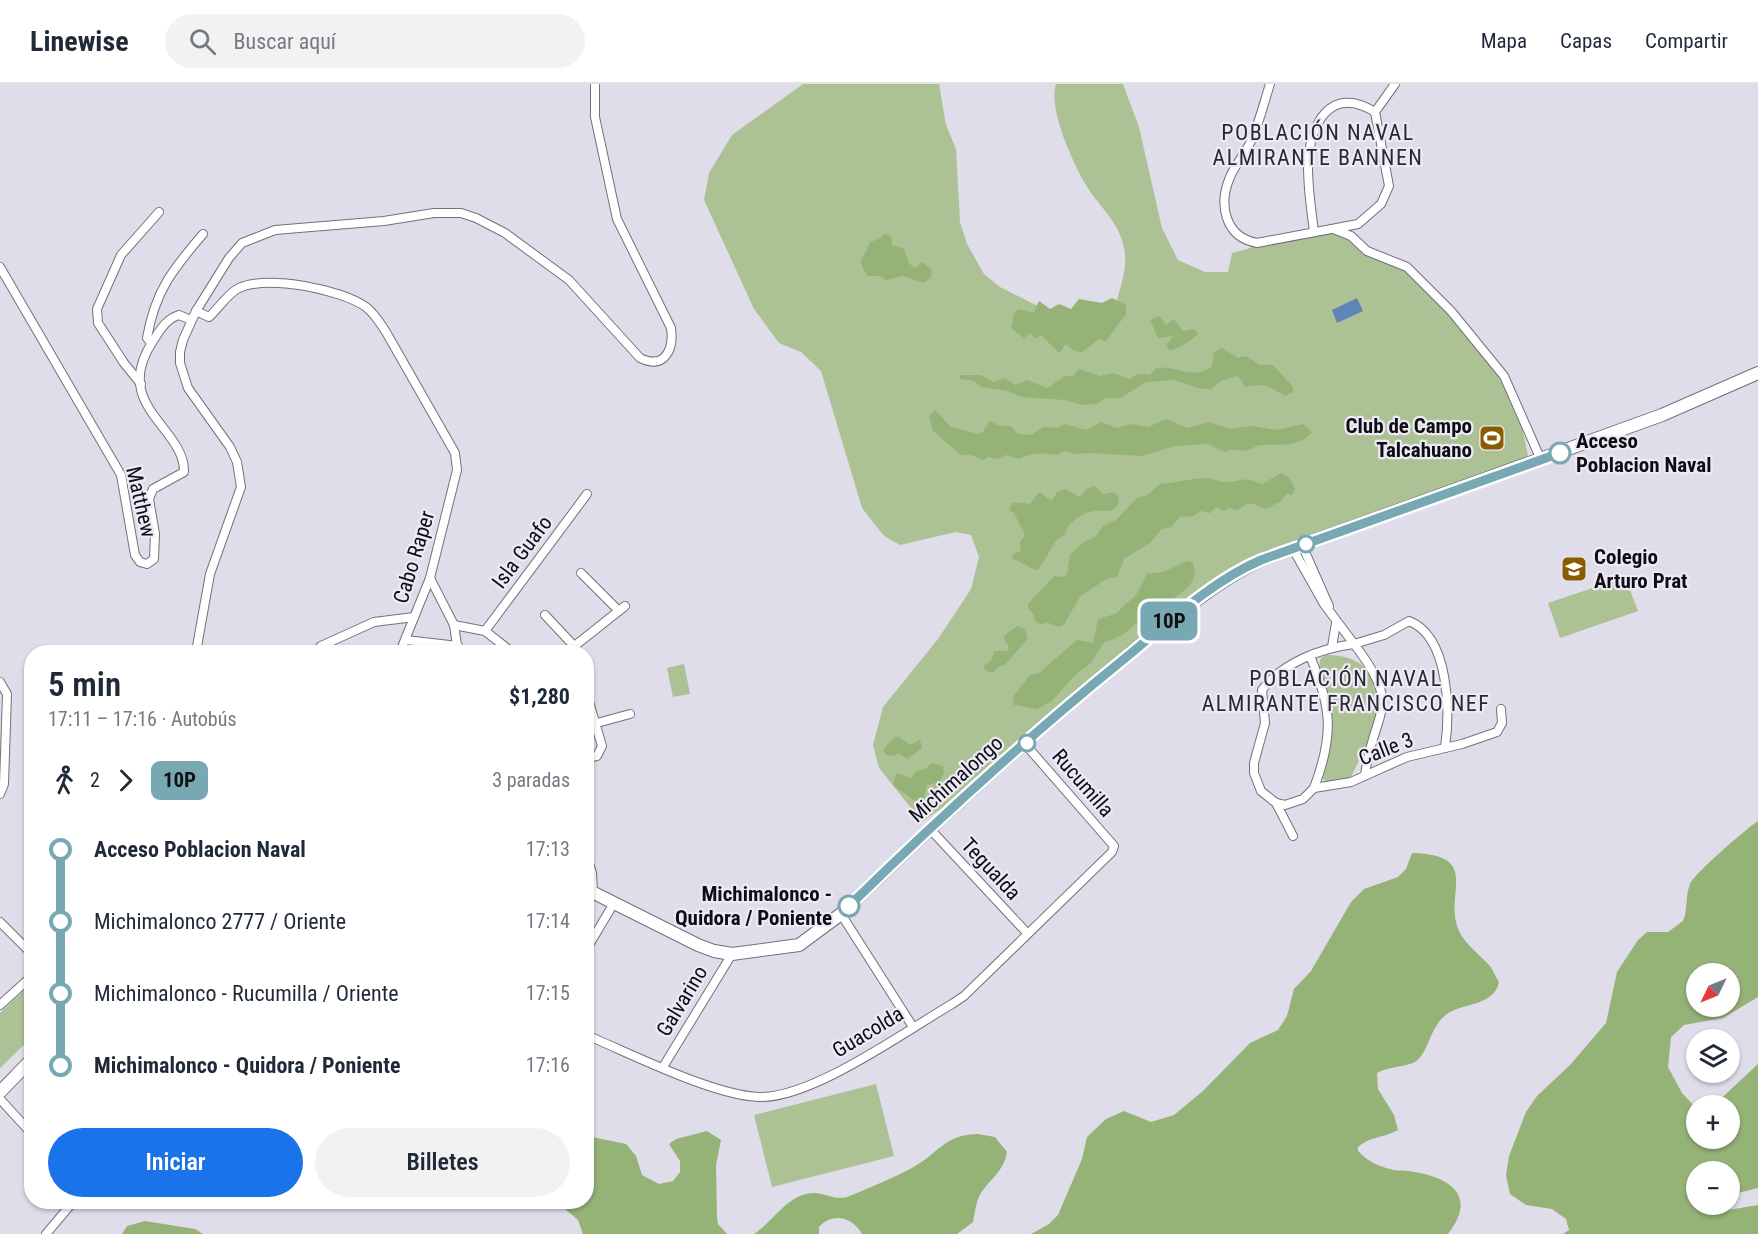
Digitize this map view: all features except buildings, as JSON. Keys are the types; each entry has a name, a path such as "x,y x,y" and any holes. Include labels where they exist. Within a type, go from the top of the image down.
{"main road":[{"name":"Michimalongo","path":"594,893 714,951 732,954 799,945 841,914 930,829 1079,695 1172,619 1258,562 1662,415 1758,373"},
{"path":"0,1092 24,1067"}],"street":[{"path":"197,645 210,574 242,487 237,462 230,447 195,400 180,363 183,339 191,320 235,250 262,233 434,213 461,213 490,224 562,275 587,297 640,358 650,363 659,361 672,345 671,328 617,219 595,117 595,84"},
{"path":"1270,84 1251,141 1230,175 1225,190 1227,221 1244,240 1257,243 1358,224 1381,204 1389,186 1375,112 1363,102 1348,97 1339,98 1323,110 1308,164 1314,231"},
{"path":"1375,112 1395,84"},
{"path":"141,384 107,338 96,317 102,296 121,255 159,212"},
{"path":"1354,238 1358,224"},
{"path":"1332,229 1354,238 1367,251 1399,263 1415,274 1490,356 1504,376 1541,460"},
{"path":"151,343 147,338 149,328 163,285 204,234"},
{"name":"Matthew","path":"0,267 117,468 135,555 140,562 147,564 154,559 155,534 149,499 153,489 184,472 184,464 177,447 149,411 141,384 142,367 151,343 171,317 179,315 191,320"},
{"name":"Cabo Raper","path":"196,311 209,317 237,289 257,283 285,282 339,295 365,306 376,315 455,453 457,470 430,578 404,645"},
{"name":"Isla Guafo","path":"485,631 587,494"},
{"path":"1297,547 1329,603 1329,610 1336,623 1374,672 1383,698 1381,719 1365,775"},
{"path":"577,645 622,608 580,573"},
{"path":"430,578 454,625 457,645"},
{"path":"545,615 566,645"},
{"path":"323,645 374,622 414,617"},
{"path":"1293,836 1276,803 1261,791 1254,773 1254,763 1265,723 1262,690 1269,681 1286,668 1332,647 1354,644 1384,635 1409,621 1417,624 1432,643 1445,680 1449,714 1445,748"},
{"path":"1332,647 1336,623"},
{"path":"454,625 485,631 503,645"},
{"path":"406,640 435,645"},
{"path":"1310,656 1326,696 1330,724 1329,738 1314,788"},
{"path":"0,682 7,694 4,784 0,794"},
{"name":"Calle 3","path":"1276,803 1295,802 1314,788 1334,787 1407,757 1497,732 1502,723 1501,709"},
{"path":"597,723 630,714"},
{"path":"594,715 601,752 594,757"},
{"name":"Rucumilla","path":"1025,744 1114,846"},
{"name":"Tegualda","path":"930,829 1027,933"},
{"name":"Guacolda","path":"594,1038 663,1067 733,1092 760,1097 792,1092 822,1081 964,996 1112,852 1114,846"},
{"path":"594,937 614,903"},
{"path":"841,914 913,1027"},
{"path":"1,924 24,946"},
{"name":"Galvarino","path":"663,1067 732,954"},
{"path":"0,1005 24,983"},
{"path":"0,1099 24,1125"},
{"path":"46,1234 67,1209"}],"green space":[{"path":"803,84 939,84 946,125 956,149 960,222 967,244 984,274 1000,287 1040,307 1080,315 1116,303 1123,276 1125,255 1118,230 1086,185 1063,136 1055,107 1056,84 1123,84 1139,127 1162,228 1178,260 1205,272 1228,272 1232,253 1298,236 1338,233 1407,267 1504,376 1520,416 1528,456 1429,499 1258,562 1221,584 1002,765 922,822 879,768 873,745 883,707 938,639 971,589 979,557 971,535 956,532 900,545 884,536 862,508 821,371 801,352 779,343 754,309 704,200 709,173 732,135"},
{"path":"885,233 892,238 892,245 904,249 913,267 916,268 922,262 932,270 931,278 923,283 903,276 886,280 880,276 868,276 862,265 862,259 870,242 879,239"},
{"path":"1112,298 1126,305 1126,314 1106,341 1099,339 1081,353 1066,344 1059,353 1041,335 1035,339 1030,333 1024,338 1011,328 1014,314 1018,309 1033,313 1039,301 1050,309 1059,304 1071,309 1079,299 1102,303"},
{"path":"1160,316 1166,325 1174,319 1183,331 1194,329 1198,334 1170,351 1166,345 1173,336 1158,338 1150,320"},
{"path":"1222,348 1238,358 1246,356 1260,365 1273,365 1293,387 1293,392 1285,396 1265,386 1245,387 1238,376 1221,381 1211,389 1201,389 1174,380 1146,382 1120,398 1106,398 1096,404 1082,405 1065,400 1021,397 1008,391 981,387 974,381 960,379 959,375 981,375 993,382 1005,378 1015,385 1027,380 1047,388 1065,376 1073,376 1079,369 1100,376 1113,373 1130,379 1138,374 1150,375 1156,368 1199,372 1212,366 1214,352"},
{"path":"935,410 951,427 977,434 982,433 990,421 999,426 1011,426 1018,434 1031,435 1043,427 1057,428 1065,424 1086,430 1101,422 1117,428 1131,424 1148,427 1166,419 1187,428 1209,422 1230,429 1251,426 1277,430 1303,424 1312,432 1295,443 1260,445 1249,450 1225,452 1207,444 1175,446 1142,456 1075,454 1065,451 1057,455 1038,454 1019,459 1006,455 998,459 988,457 984,460 971,455 961,455 933,431 929,416"},
{"path":"1281,473 1289,477 1295,489 1292,495 1287,494 1281,501 1266,509 1255,504 1249,504 1238,510 1229,508 1224,511 1216,507 1210,513 1201,511 1194,516 1180,517 1171,527 1162,529 1150,543 1124,559 1117,577 1108,578 1079,597 1064,625 1059,627 1046,622 1042,625 1034,620 1028,604 1054,576 1064,577 1067,574 1070,555 1084,542 1095,537 1103,526 1116,520 1138,497 1146,496 1160,484 1206,478 1225,482 1245,479 1262,484"},
{"path":"1094,486 1104,494 1114,492 1119,498 1117,507 1109,511 1089,512 1076,519 1065,534 1055,542 1039,569 1035,570 1012,558 1013,554 1021,551 1020,542 1025,535 1014,513 1009,510 1013,502 1030,504 1039,492 1052,501 1057,492 1065,489 1080,497 1086,489"},
{"path":"1187,561 1192,562 1195,571 1188,587 1146,615 1122,635 1104,642 1090,664 1076,674 1052,701 1037,709 1014,705 1013,697 1030,675 1039,673 1077,640 1093,643 1098,619 1115,614 1136,595 1147,574 1163,572"},
{"path":"1625,577 1638,611 1560,638 1548,603"},
{"path":"1017,626 1024,628 1028,638 1004,666 999,666 993,673 985,670 984,666 991,661 994,651 1007,651 1009,647 1004,639 1005,635"},
{"path":"1326,655 1346,657 1367,670 1376,689 1378,701 1374,727 1351,777 1328,784 1322,777 1330,746 1332,715 1320,667 1321,658"},
{"path":"684,664 690,694 673,697 667,668"},
{"path":"895,737 899,737 910,745 920,740 922,748 907,759 899,753 894,756 886,755 883,750"},
{"path":"931,763 943,766 944,772 940,782 927,785 923,800 913,800 893,785 896,773 911,778 916,771 926,769"},
{"path":"1758,821 1758,997 1740,1008 1740,963 1686,963 1686,1017 1725,1017 1684,1025 1671,1037 1668,1067 1686,1097 1686,1149 1740,1149 1740,1095 1725,1095 1758,1064 1758,1188 1740,1192 1740,1161 1686,1161 1686,1215 1740,1215 1740,1208 1758,1205 1758,1234 1563,1234 1569,1230 1566,1219 1552,1209 1526,1205 1510,1194 1506,1175 1509,1156 1526,1112 1537,1096 1570,1065 1606,1023 1617,972 1638,940 1647,932 1668,932 1683,921 1690,884 1721,851"},
{"path":"1412,853 1434,855 1447,861 1454,869 1455,917 1459,931 1490,966 1499,982 1496,990 1486,999 1450,1012 1443,1018 1437,1024 1419,1059 1413,1063 1377,1073 1378,1089 1394,1115 1398,1130 1367,1141 1358,1147 1358,1151 1379,1166 1435,1177 1455,1189 1460,1198 1460,1208 1457,1220 1448,1234 1031,1234 1049,1224 1058,1215 1082,1159 1087,1137 1106,1119 1124,1111 1151,1122 1174,1115 1203,1091 1250,1043 1278,1030 1287,1016 1294,989 1311,971 1351,902 1364,889 1398,877 1406,869"},
{"path":"24,991 24,1045 0,1068 0,1013"},
{"path":"876,1084 894,1156 772,1187 754,1115"},
{"path":"707,1131 721,1140 716,1165 717,1217 718,1224 727,1234 583,1234 578,1220 565,1209 594,1209 594,1137 626,1144 636,1156 642,1175 659,1184 673,1181 680,1172 680,1161 669,1144 676,1139"},
{"path":"978,1134 995,1137 1007,1152 1000,1170 979,1196 973,1222 957,1234 862,1234 848,1220 836,1218 824,1222 819,1227 819,1234 754,1234 797,1197 815,1193 847,1197 912,1168 957,1137"},
{"path":"145,1221 195,1229 203,1234 122,1234 127,1226"}],"water":[{"path":"1357,298 1363,311 1337,323 1332,310"}],"bus line":[{"name":"10P","path":"849,906 925,833 1079,695 1172,619 1226,581 1261,560 1560,453"}],"place":[{"name":"Club de Campo Talcahuano","path":"1492,438"},
{"name":"Acceso Poblacion Naval","path":"1560,453"},
{"name":"Colegio Arturo Prat","path":"1574,569"},
{"name":"Michimalonco - Quidora / Poniente","path":"849,906"}],"district":[{"name":"POBLACIÓN NAVAL ALMIRANTE BANNEN","path":"1318,144"},
{"name":"POBLACIÓN NAVAL ALMIRANTE FRANCISCO NEF","path":"1346,690"}]}
